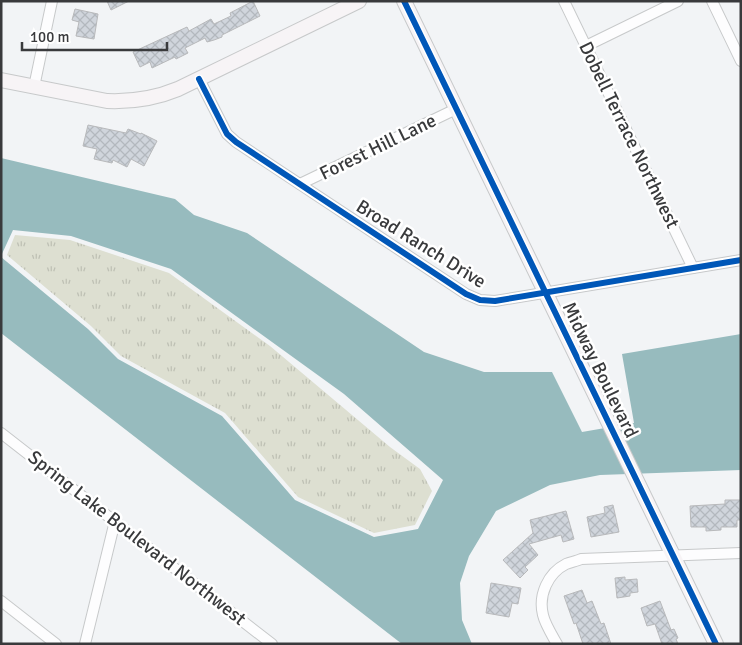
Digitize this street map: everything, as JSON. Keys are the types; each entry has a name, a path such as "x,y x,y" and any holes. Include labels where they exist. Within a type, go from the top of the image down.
{"street":[{"path":"34,87 52,1"},
{"path":"1,80 92,99 121,102 164,95 359,1"},
{"name":"Midway Boulevard","path":"404,1 716,644"},
{"name":"Dobell Terrace Northwest","path":"564,1 693,268"},
{"path":"586,46 678,1"},
{"path":"712,1 741,62"},
{"name":"Broad Ranch Drive","path":"199,79 227,134 236,142 480,300 496,301 741,260"},
{"name":"Forest Hill Lane","path":"300,184 456,109"},
{"name":"Spring Lake Boulevard Northwest","path":"1,433 272,644"},
{"path":"85,644 115,521"},
{"path":"557,644 543,615 541,600 545,585 554,572 567,564 582,560 741,553"},
{"path":"1,601 56,644"}],"green space":[{"path":"15,235 70,240 169,273 270,346 390,447 420,469 432,491 415,525 374,533 298,497 225,413 121,356 91,326 7,255"}],"water":[{"path":"1,158 175,199 194,215 247,233 424,352 484,372 552,372 582,432 634,423 622,354 741,334 741,470 600,475 550,485 496,511 469,556 460,583 462,620 472,644 402,644 1,333 1,257 88,329 118,359 222,416 295,500 374,537 418,529 443,480 344,394 171,269 71,236 13,230 1,256"}],"building":[{"path":"107,1 129,1 111,10"},
{"path":"253,1 260,16 222,35 222,37 207,42 205,38 185,48 188,53 176,59 175,57 152,68 150,62 140,67 133,52 187,27 189,31 211,19 214,24 231,16 230,13"},
{"path":"75,9 98,14 94,39 76,36 79,22 72,20"},
{"path":"88,125 126,133 128,129 157,141 144,166 131,159 127,167 113,160 112,163 94,159 97,149 83,146"},
{"path":"725,500 741,500 741,520 737,520 737,527 721,527 721,530 706,531 706,527 691,527 690,506 725,504"},
{"path":"613,505 619,532 591,537 587,517 605,513 604,507"},
{"path":"566,511 574,539 563,542 561,535 529,544 538,555 525,567 528,570 520,578 503,560 533,533 530,520"},
{"path":"625,577 625,580 637,579 638,592 630,593 630,596 617,598 615,578"},
{"path":"491,583 521,588 518,604 512,603 509,617 486,613"},
{"path":"582,590 587,603 592,601 601,624 604,623 611,644 583,644 564,596"},
{"path":"660,601 671,630 674,629 678,638 676,639 678,644 662,644 655,624 647,626 641,608"}],"cycle path":[{"path":"404,1 716,644"},
{"path":"199,79 227,134 236,142 466,294 480,300 495,301 741,260"}]}
